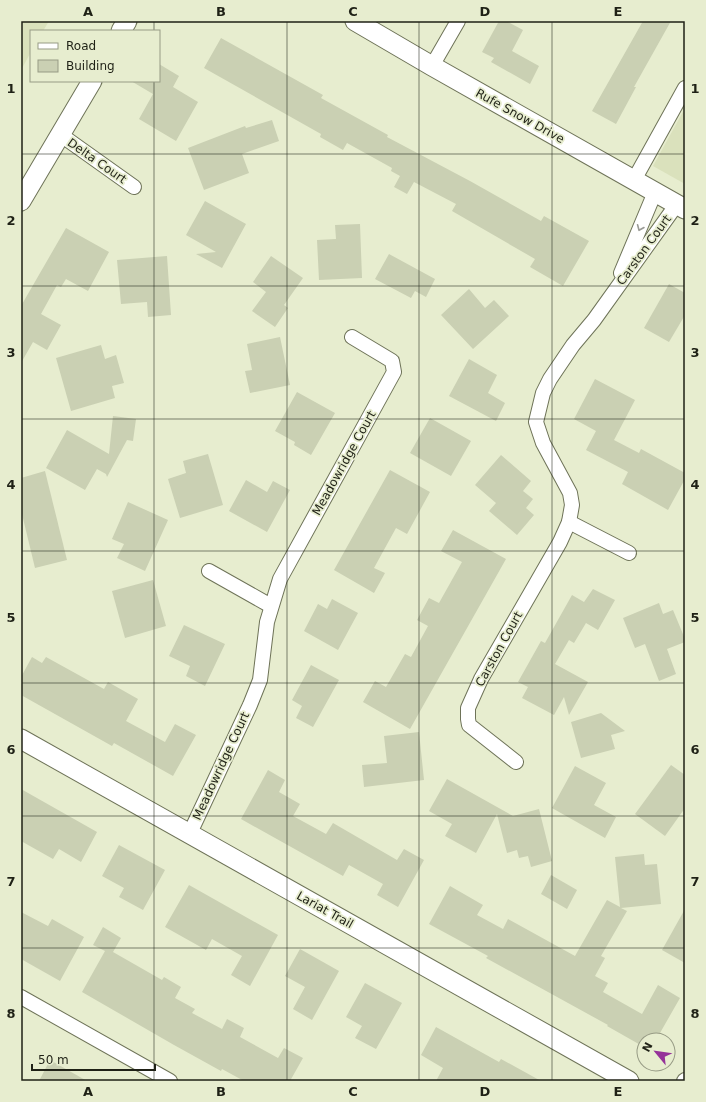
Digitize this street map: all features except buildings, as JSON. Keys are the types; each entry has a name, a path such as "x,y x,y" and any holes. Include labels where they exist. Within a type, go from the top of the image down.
{"street":[{"path":"122,30 127,21"},
{"name":"Rufe Snow Drive","path":"355,21 681,207"},
{"path":"432,66 458,21"},
{"path":"21,201 91,82"},
{"path":"634,180 685,88"},
{"name":"Delta Court","path":"60,135 134,187"},
{"name":"Carston Court","path":"612,295 655,192"},
{"name":"Carston Court","path":"516,762 469,725 468,708 482,678 560,542 569,522 572,505 570,493 543,443 536,422 543,393 550,379 573,345 681,207"},
{"name":"Meadowridge Court","path":"190,833 247,712 260,680 267,622 280,579 394,372 392,361 352,337"},
{"path":"569,522 629,552"},
{"path":"209,571 271,606"},
{"name":"Lariat Trail","path":"21,739 629,1081"},
{"path":"21,997 170,1081"}],"shaded area":[{"path":"21,21 49,21 44,30 30,30 30,54 21,70"},
{"path":"685,108 685,184 653,166"}]}
